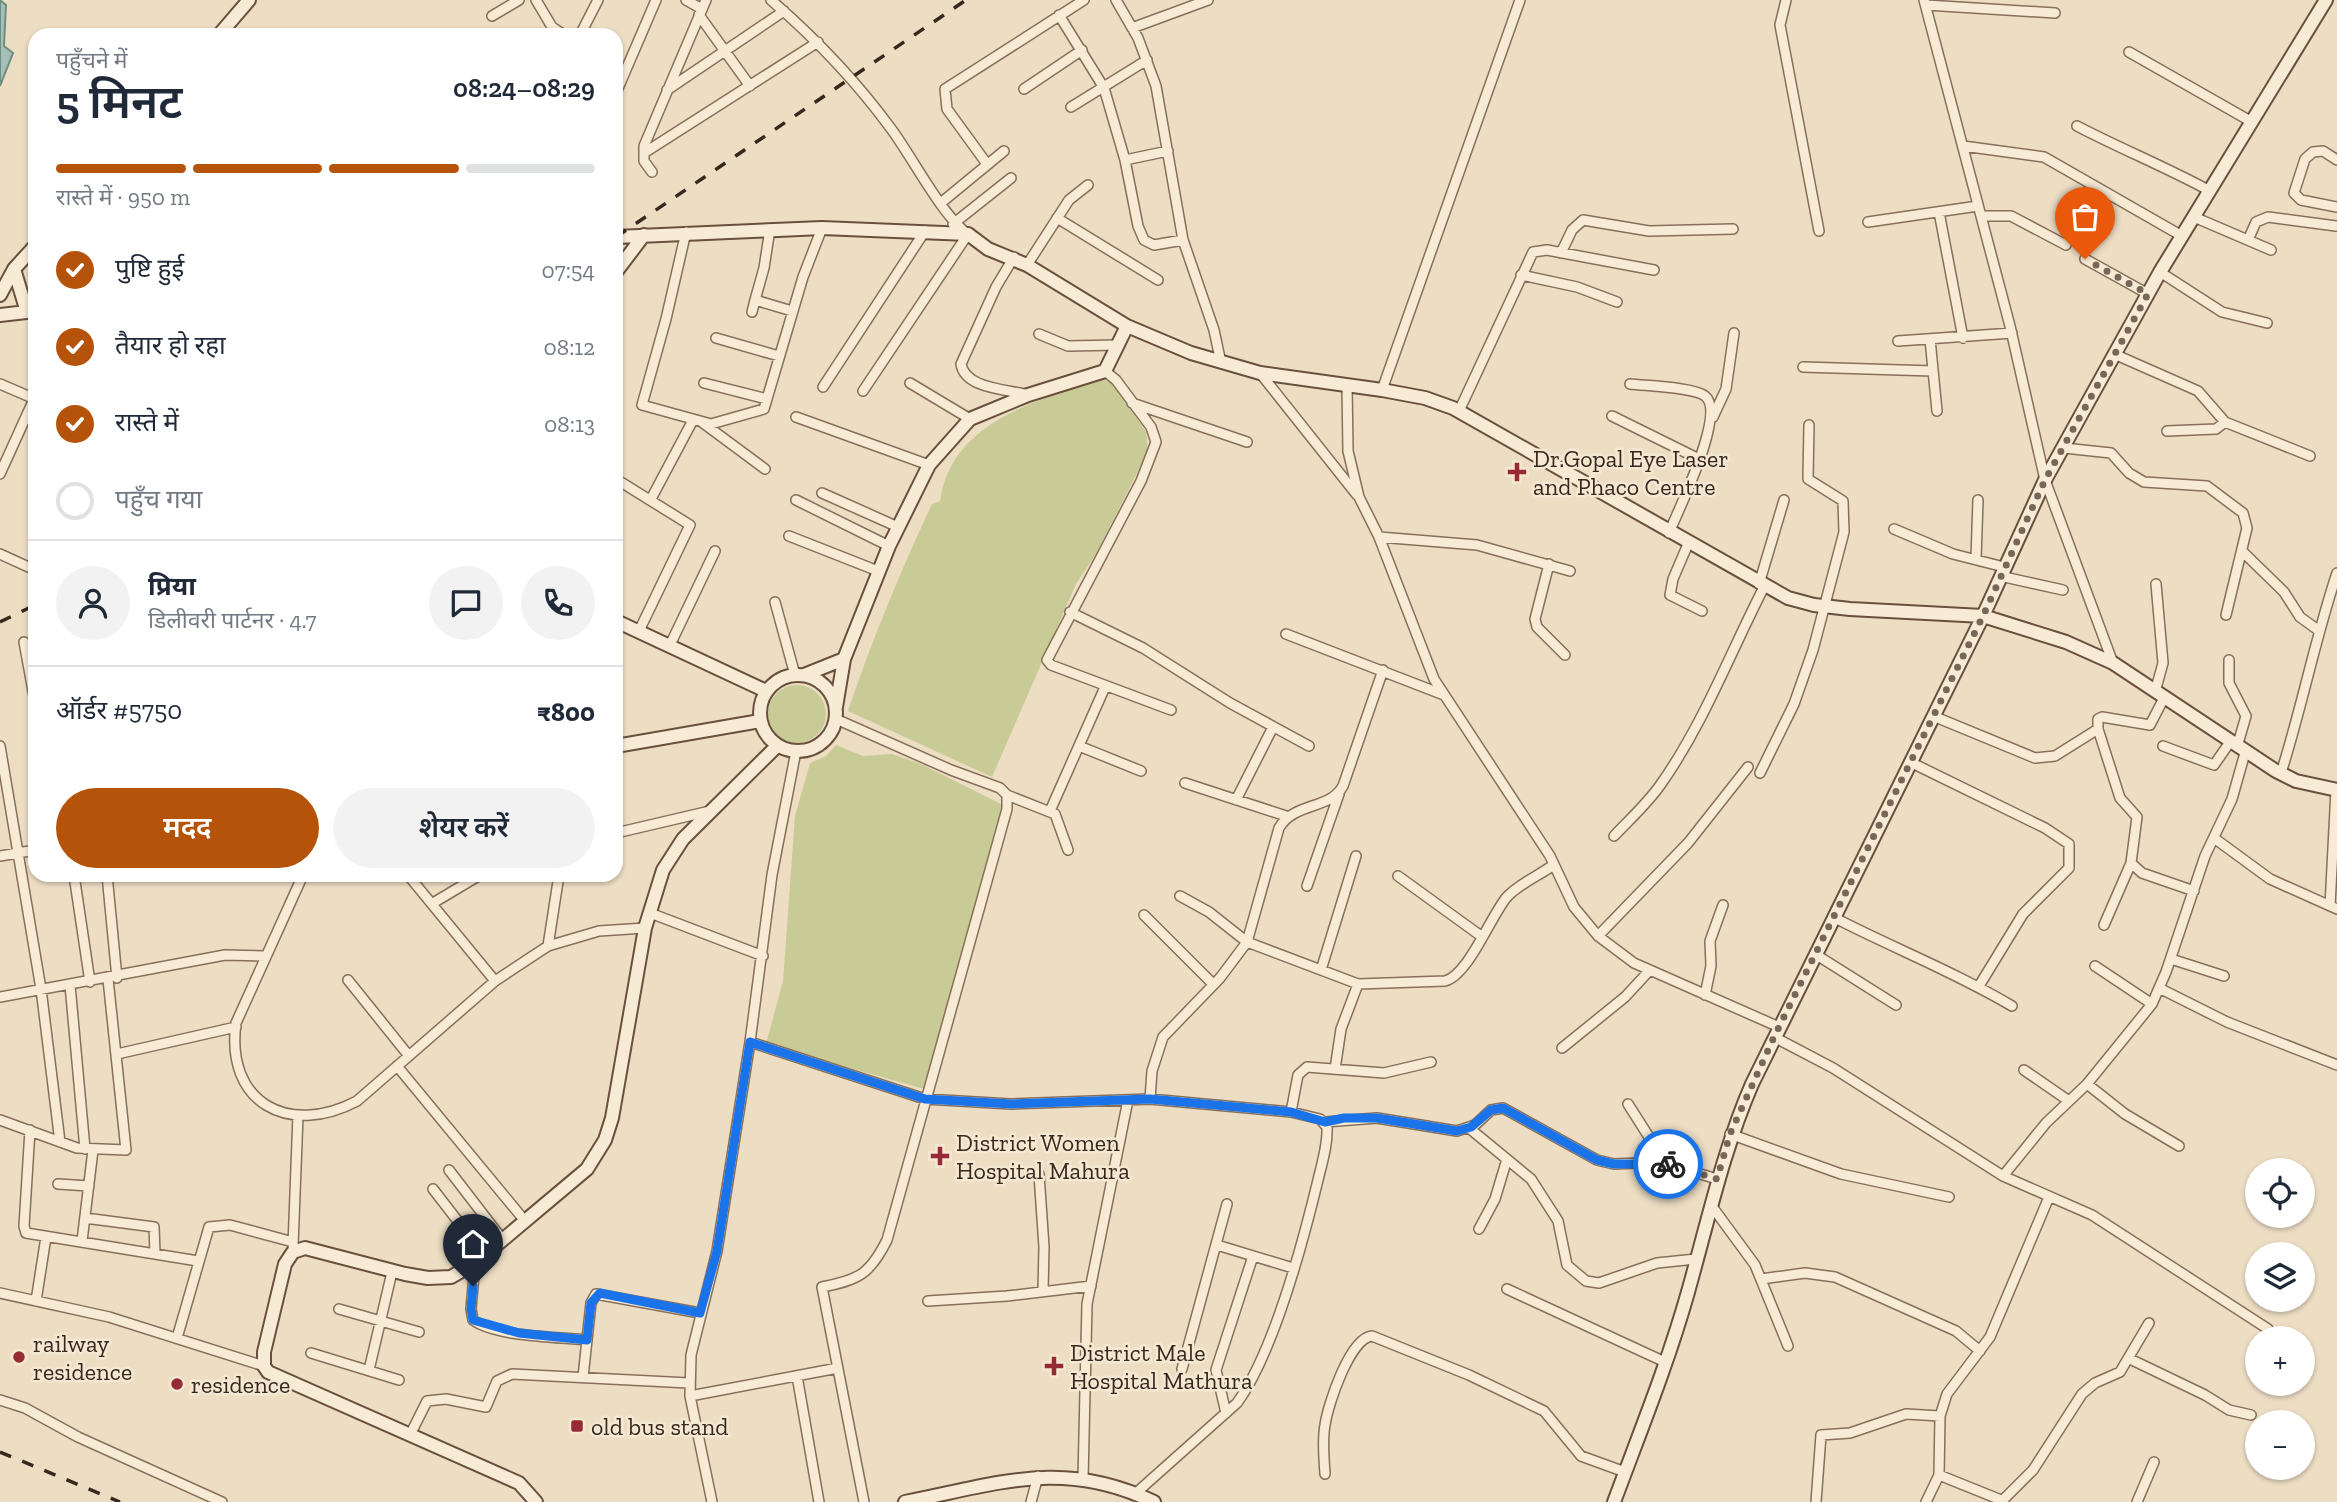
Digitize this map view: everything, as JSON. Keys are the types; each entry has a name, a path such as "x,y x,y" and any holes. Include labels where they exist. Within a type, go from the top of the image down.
{"street":[{"path":"225,28 249,0"},
{"path":"492,16 519,0"},
{"path":"584,28 598,0"},
{"path":"623,77 656,0"},
{"path":"686,0 702,8 725,51 750,86"},
{"path":"771,0 818,42 892,130 942,202 953,224 988,249 1014,257 1127,326 1158,341 1221,363 1259,373 1425,398 1459,411 1761,586 1788,598 1823,606 1983,616 2066,642 2113,663 2237,747 2281,773 2296,781 2337,790 2333,907 2270,879 2214,838"},
{"path":"987,164 947,109 945,89 1084,0"},
{"path":"1116,0 1147,60 1160,103 1184,240 1214,330 1221,363"},
{"path":"1382,390 1520,0"},
{"path":"1786,0 1780,25 1819,231"},
{"path":"1614,1502 1665,1363 1730,1134 1777,1032 1983,616 2045,480 2160,272 2326,0"},
{"path":"539,1 554,28"},
{"path":"1132,28 1203,1"},
{"path":"2055,13 1925,2 2012,333 2045,480 2113,663"},
{"path":"652,172 644,161 644,153 702,8"},
{"path":"667,90 784,11"},
{"path":"1059,15 1104,88 1125,160 1138,226 1144,240 1154,245 1184,240"},
{"path":"644,153 818,42"},
{"path":"1024,89 1082,50"},
{"path":"2129,52 2252,122"},
{"path":"1071,107 1147,60"},
{"path":"2077,126 2119,148 2149,158 2210,191"},
{"path":"1963,146 2033,153 2044,157 2182,236"},
{"path":"942,202 1004,151"},
{"path":"1125,160 1168,151"},
{"path":"2248,240 2256,222 2268,217 2337,227 2337,208 2301,200 2294,193 2305,159 2313,152 2323,151 2337,160"},
{"path":"953,224 1011,178"},
{"path":"1027,265 1069,200 1088,185"},
{"path":"1868,222 1939,212 1980,211 2011,216 2066,245"},
{"path":"1939,212 1963,338"},
{"path":"2194,217 2271,250"},
{"path":"1057,218 1158,280"},
{"path":"1561,253 1572,230 1583,220 1649,231 1733,229"},
{"path":"623,236 822,228 968,234"},
{"path":"686,232 666,320 642,402 645,408 711,424 759,412 766,399 792,311 822,228"},
{"path":"752,312 764,268 770,229"},
{"path":"823,387 925,231"},
{"path":"863,391 968,234"},
{"path":"623,262 643,235"},
{"path":"0,281 28,244"},
{"path":"1459,411 1533,252 1561,253 1654,270"},
{"path":"0,295 14,269 28,254"},
{"path":"1014,257 996,286 961,364 964,374 979,385 1028,395"},
{"path":"2085,259 2148,294"},
{"path":"14,269 28,304"},
{"path":"2160,272 2196,292 2222,312 2267,323"},
{"path":"1521,275 1577,287 1617,302"},
{"path":"755,300 792,311"},
{"path":"0,316 28,311"},
{"path":"844,659 799,675 783,677 766,691 761,702 760,721 768,737 777,746 796,751 814,748 824,741 836,713 844,659 889,545 929,465 970,419 1028,395 1105,371 1127,326"},
{"path":"1669,533 1726,389 1734,333"},
{"path":"1898,341 2012,333"},
{"path":"1039,334 1068,346 1118,345"},
{"path":"716,338 779,356"},
{"path":"1930,340 1937,411"},
{"path":"2114,354 2198,391 2225,422 2310,456"},
{"path":"1804,367 1933,371"},
{"path":"1105,371 1116,380 1151,427 1156,443 1152,458 1047,660 1051,665 1105,687 1171,709"},
{"path":"1259,373 1359,497 1379,537 1407,617 1434,679 1550,856 1552,866 1574,907 1598,936 1613,950 1650,970 1777,1032 2003,1176 2092,1215 2263,1326"},
{"path":"704,383 766,399"},
{"path":"910,383 970,419"},
{"path":"0,384 28,396"},
{"path":"1630,384 1703,395 1711,404 1713,419"},
{"path":"1347,386 1348,452 1359,497"},
{"path":"1131,403 1247,442"},
{"path":"0,474 28,412"},
{"path":"1612,416 1699,459"},
{"path":"796,417 929,465"},
{"path":"697,421 765,469"},
{"path":"651,499 697,421"},
{"path":"2166,431 2216,429 2225,422"},
{"path":"1760,774 1794,704 1813,650 1844,532 1846,508 1843,500 1808,479 1809,425"},
{"path":"2064,448 2110,453 2129,473 2144,482 2207,486 2243,513 2247,520 2242,551 2226,614"},
{"path":"623,483 690,525 639,631"},
{"path":"822,494 898,527"},
{"path":"1976,559 1978,499"},
{"path":"796,500 889,545"},
{"path":"1614,836 1645,804 1706,710 1761,586 1784,500"},
{"path":"1894,529 1952,554 1976,559 2002,571 2063,590"},
{"path":"789,536 878,571"},
{"path":"1379,537 1477,545 1570,570"},
{"path":"1688,544 1673,579 1670,595 1702,611"},
{"path":"670,645 715,551"},
{"path":"2242,551 2290,598 2300,617 2318,630"},
{"path":"0,554 28,567"},
{"path":"1549,564 1535,619 1537,627 1565,655"},
{"path":"2281,773 2299,719 2318,630 2337,573"},
{"path":"2104,925 2131,863 2137,817 2120,798 2098,729 2098,719 2102,717 2150,725 2160,695 2163,663 2156,584"},
{"path":"775,602 799,675 825,686 836,713 1000,788 1007,795 1050,811 1059,820 1068,850"},
{"path":"1070,612 1143,648 1309,746"},
{"path":"623,624 766,691"},
{"path":"1286,634 1445,696"},
{"path":"24,642 28,664"},
{"path":"2003,1176 2046,1123 2087,1084 2152,1004 2214,838 2232,799 2237,747 2246,716 2229,683 2229,660"},
{"path":"1307,886 1339,794 1354,761 1383,670"},
{"path":"1050,811 1105,687"},
{"path":"1933,716 2035,758 2055,757 2098,729"},
{"path":"623,745 760,721"},
{"path":"1236,800 1273,727"},
{"path":"0,746 41,989 60,1142"},
{"path":"177,1338 209,1227 230,1224 293,1247 310,1248 392,1272 440,1279 451,1277 480,1259 587,1169 605,1140 612,1118 645,928 670,857 777,746"},
{"path":"1079,746 1142,771"},
{"path":"2163,746 2214,765 2237,747"},
{"path":"712,1502 690,1396 691,1355 717,1251 763,956 772,875 796,751"},
{"path":"1910,762 2045,828 2068,844 2069,867 2023,914 1979,986"},
{"path":"1598,936 1688,843 1748,767"},
{"path":"1185,783 1286,816"},
{"path":"1150,1099 1152,1071 1163,1037 1213,985 1247,942 1279,828 1286,816 1339,794"},
{"path":"864,1502 822,1287 859,1277 876,1262 887,1240 1007,809 1007,795"},
{"path":"623,831 712,811"},
{"path":"0,856 28,851"},
{"path":"1321,970 1356,856"},
{"path":"2131,863 2142,873 2194,891"},
{"path":"1180,896 1209,912 1247,942 1357,984 1452,979 1465,968 1480,936 1508,896 1552,866"},
{"path":"1398,876 1480,936"},
{"path":"75,882 90,982"},
{"path":"0,1119 60,1142 89,1149 121,1152 127,1147 117,1054 107,882"},
{"path":"300,882 236,1027 233,1048 248,1090 272,1110 298,1115 310,1116 342,1109 357,1101 495,981 548,946 599,931 645,928"},
{"path":"414,882 495,981"},
{"path":"433,903 468,882"},
{"path":"548,946 558,882"},
{"path":"1705,995 1711,967 1710,942 1723,905"},
{"path":"650,913 763,956"},
{"path":"1144,915 1213,985"},
{"path":"1833,917 1979,986 2012,1006"},
{"path":"1815,954 1896,1005"},
{"path":"0,997 112,979 225,955 266,956"},
{"path":"2171,959 2224,976"},
{"path":"2095,966 2152,1004"},
{"path":"1562,1048 1625,997 1650,970"},
{"path":"348,980 409,1056"},
{"path":"1335,1069 1341,1029 1357,984"},
{"path":"70,985 89,1149 89,1186 82,1241"},
{"path":"2159,988 2227,1022 2337,1065"},
{"path":"117,1054 236,1027"},
{"path":"750,1042 925,1099 1012,1104 1150,1099 1291,1112 1325,1122 1344,1118 1377,1118 1457,1131 1469,1128 1491,1110 1503,1108 1597,1160 1614,1164 1670,1164 1717,1179"},
{"path":"1291,1112 1302,1069 1384,1073 1431,1062"},
{"path":"397,1066 525,1221"},
{"path":"2024,1070 2069,1101"},
{"path":"2087,1084 2125,1114 2179,1146"},
{"path":"1083,1479 1084,1354 1091,1286 1128,1100"},
{"path":"1628,1104 1647,1132 1651,1162"},
{"path":"264,1366 264,1352 281,1281 293,1247 298,1115"},
{"path":"1136,1493 1226,1413 1250,1386 1309,1219 1328,1136 1325,1122"},
{"path":"1469,1128 1525,1172 1546,1199 1560,1229 1567,1265 1586,1281 1599,1283 1657,1263 1696,1259"},
{"path":"30,1130 24,1226 30,1235 198,1261"},
{"path":"1730,1134 1841,1174 1949,1197"},
{"path":"1479,1229 1495,1199 1507,1159"},
{"path":"449,1170 502,1239"},
{"path":"1039,1174 1044,1247 1043,1291"},
{"path":"58,1184 89,1186"},
{"path":"433,1189 480,1259 471,1309 473,1320 479,1324 519,1333 587,1340"},
{"path":"1926,1502 1939,1475 1940,1416 1947,1394 1980,1352 2035,1234 2049,1197"},
{"path":"1182,1369 1227,1204"},
{"path":"1711,1205 1755,1265 1788,1346"},
{"path":"85,1218 153,1227 155,1253"},
{"path":"37,1301 46,1237"},
{"path":"1217,1245 1293,1268"},
{"path":"1226,1413 1216,1370 1252,1256"},
{"path":"369,1370 392,1272"},
{"path":"1761,1279 1805,1273 1835,1277 1956,1331 1980,1352"},
{"path":"928,1301 1091,1286"},
{"path":"1507,1289 1665,1363"},
{"path":"0,1293 109,1317 264,1366 272,1374 411,1433 519,1483 536,1502"},
{"path":"583,1377 591,1303 600,1293 700,1313"},
{"path":"339,1309 419,1332"},
{"path":"1939,1475 2001,1501 2033,1470 2082,1394 2095,1383 2120,1372 2149,1323"},
{"path":"1325,1474 1324,1442 1328,1411 1353,1351 1360,1340 1372,1336 1469,1375 1544,1411 1581,1456 1625,1472"},
{"path":"311,1353 399,1380"},
{"path":"2130,1359 2205,1395 2229,1410 2245,1414"},
{"path":"690,1396 838,1368"},
{"path":"411,1433 422,1406 435,1398 483,1408 489,1404 497,1381 504,1376 523,1373 689,1383"},
{"path":"797,1376 819,1502"},
{"path":"0,1400 25,1408 90,1443 222,1502"},
{"path":"1816,1502 1821,1435 1850,1433 1906,1414 1940,1416"},
{"path":"2137,1502 2154,1462"},
{"path":"1031,1502 1038,1476"},
{"path":"905,1502 959,1496 1038,1476 1083,1479 1136,1493 1154,1502"}],"green space":[{"path":"1102,379 1114,384 1146,432 1148,451 1096,554 1076,584 992,777 848,711 909,555 932,504 940,501 947,474 961,452 979,433 1001,418 1025,406"},
{"path":"797,685 813,690 821,698 826,714 821,730 813,738 797,743 781,738 773,730 768,714 773,698 781,690"},
{"path":"836,745 863,756 892,754 921,764 1003,805 924,1089 766,1044 783,981 795,816 810,763 826,756"}],"shaded area":[{"path":"0,0 6,5 4,46 13,53 0,86"}],"railway":[{"path":"623,232 966,0"},
{"path":"0,622 28,608"},
{"path":"0,1452 120,1502"}],"way so far":[{"path":"1668,1164 1717,1179 1730,1134 1774,1037 1983,616 2045,480 2148,294 2085,259"}],"place":[{"name":"Dr.Gopal Eye Laser and Phaco Centre","path":"1517,472"},
{"name":"District Women Hospital Mahura","path":"940,1156"},
{"name":"railway residence","path":"19,1357"},
{"name":"District Male Hospital Mathura","path":"1054,1366"},
{"name":"residence","path":"177,1384"},
{"name":"old bus stand","path":"577,1426"}],"route":[{"path":"473,1286 473,1320 479,1324 519,1333 587,1340 591,1303 593,1297 600,1293 700,1313 717,1251 750,1042 925,1099 1012,1104 1150,1099 1291,1112 1325,1122 1344,1118 1377,1118 1457,1131 1475,1125 1491,1110 1503,1108 1511,1110 1597,1160 1614,1164 1668,1164"}]}
